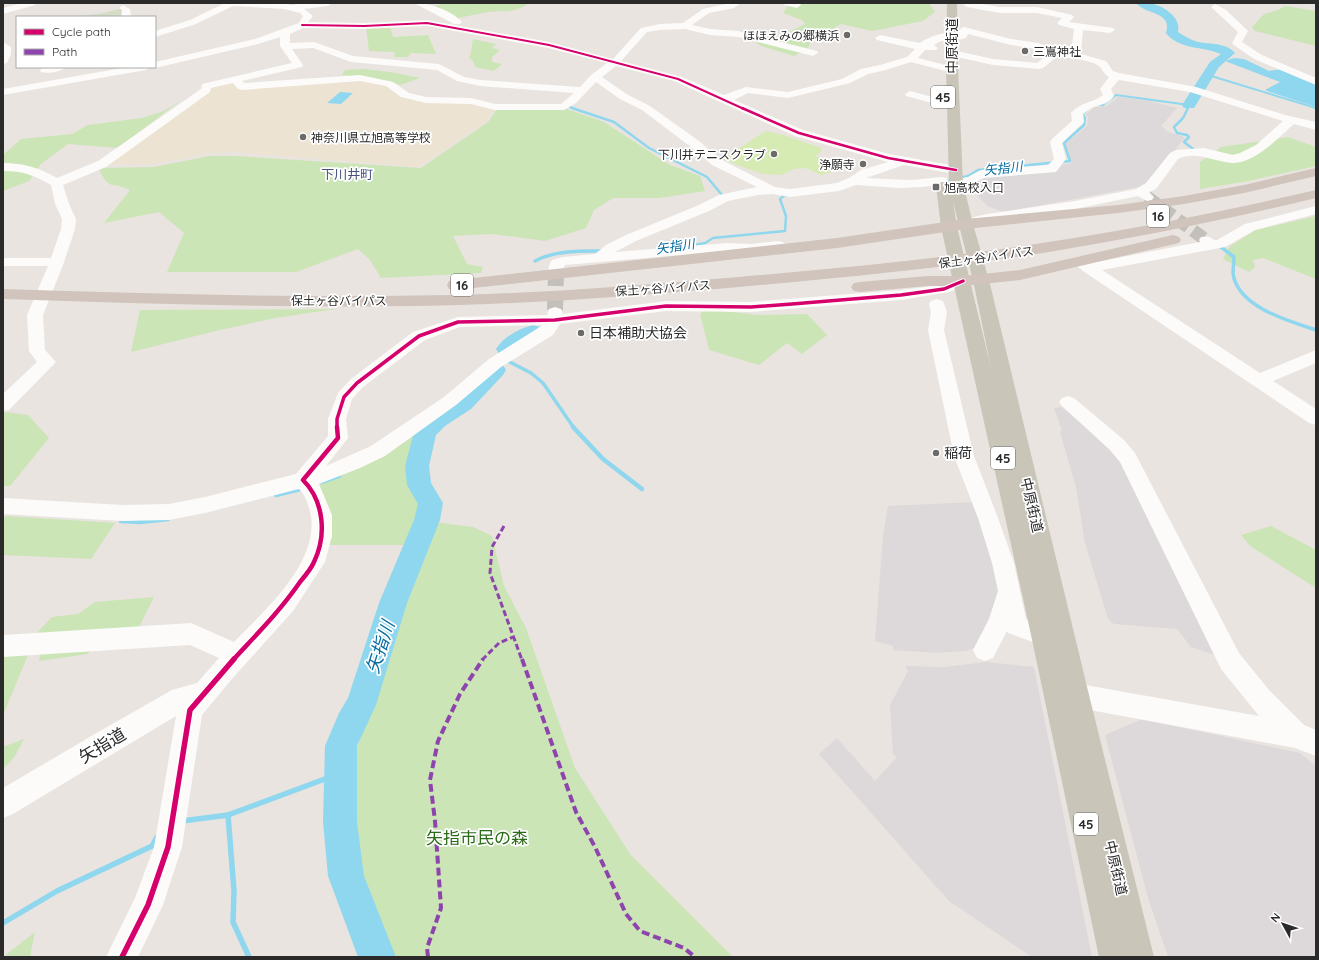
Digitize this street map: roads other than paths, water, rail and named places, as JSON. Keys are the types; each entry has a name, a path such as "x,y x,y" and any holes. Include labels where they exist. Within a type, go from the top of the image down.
{"highway":[{"path":"452,293 837,244 957,226 1110,210 1184,200 1244,189 1316,172"},
{"name":"保土ヶ谷バイパス","path":"1000,248 1216,205 1316,180"},
{"name":"保土ヶ谷バイパス","path":"3,280 227,288 543,296 655,289 918,259 1168,227 1316,194"},
{"path":"452,293 495,303 541,304 699,297 928,281 972,281 1083,265 1316,203"},
{"name":"保土ヶ谷バイパス","path":"3,294 218,301 452,293"}],"main road":[{"name":"中原街道","path":"949,4 947,35 947,172 957,226 972,281 1066,694 1116,957"},
{"name":"中原街道","path":"942,132 945,68 948,51"},
{"name":"中原街道","path":"972,281 1044,635 1066,694 1137,957"}],"street":[{"path":"156,34 193,22 231,3 294,7 328,3"},
{"path":"418,3 440,12 461,25 461,28"},
{"path":"685,26 706,11 731,6 737,3"},
{"path":"787,3 797,5"},
{"path":"949,4 968,3 1000,10 1037,10 1069,18 1062,23 1080,27 1110,30"},
{"path":"1225,3 1215,7 1225,12 1234,24 1243,31 1237,43 1258,56 1316,82"},
{"path":"3,11 17,5 33,8"},
{"path":"1047,12 1058,6"},
{"path":"294,7 308,14 308,18 302,25"},
{"path":"156,65 198,55 267,35 286,32 302,25 364,26 427,23 549,45 678,80 799,133 972,180 981,174 1052,169 1058,163 1056,142 1078,122 1077,113 1091,104 1100,103 1109,96 1105,89 1116,76"},
{"path":"235,79 242,87 360,78 390,84 405,96 413,98 443,101 471,101 495,107 564,107 595,78 615,62 644,30 660,27 685,26 710,32 738,34 813,53"},
{"path":"1076,56 1080,27"},
{"path":"722,99 733,97 746,90 788,94 846,81 865,71 882,68 911,59 926,44 947,35 963,36 964,30 1011,42 1038,46 1056,52 1099,62 1109,73 1116,76 1192,89 1291,120 1316,126"},
{"path":"56,183 102,164 206,90 206,86 298,65 285,46 284,40 286,32"},
{"path":"880,38 909,45 926,44 993,62 1039,66 1056,52"},
{"path":"4,52 16,43"},
{"path":"192,43 198,55"},
{"path":"285,46 314,46 351,59 439,67 461,79 480,83 582,90"},
{"path":"911,59 945,68"},
{"path":"45,70 56,68"},
{"path":"60,82 70,68"},
{"path":"3,92 140,68"},
{"path":"595,78 624,97 646,108 695,144 716,162 772,190"},
{"path":"910,94 943,103"},
{"path":"957,226 987,218 1143,195 1174,156 1180,153 1200,153 1233,159 1244,156 1260,148 1291,120"},
{"path":"605,253 724,198 739,194 772,190 790,193 839,187 854,181 866,173 902,161"},
{"path":"3,167 18,167 38,172 56,183 59,188 62,204 69,220 68,229 57,263 35,315 37,351 47,362 3,405"},
{"path":"854,181 868,183 932,183 947,172"},
{"path":"1083,265 1208,243 1220,244 1250,227 1316,210"},
{"path":"556,271 557,263 605,253 727,247 751,248 847,237 869,238"},
{"path":"3,262 57,263"},
{"path":"1083,265 1316,418"},
{"path":"303,480 338,438 337,419 344,397 357,383 419,336 458,322 666,306 751,307 839,298 901,295 944,289 972,281"},
{"path":"937,304 939,312 936,330 964,456 988,518 1003,563 1016,626 1044,635"},
{"path":"5,508 123,513 169,512 205,505 324,475 378,451 450,401 494,363 547,331 555,315"},
{"path":"1259,380 1316,356"},
{"path":"1068,402 1117,445 1128,458 1230,661 1260,700 1300,737 1316,756"},
{"path":"122,957 148,905 168,848 190,710 285,604 314,562 320,536 322,515 312,489 303,480"},
{"path":"985,650 1000,620 1009,590"},
{"path":"3,646 191,634 238,655"},
{"name":"矢指道","path":"3,804 109,740 181,699 204,693"},
{"path":"1066,694 1300,737"}],"water":[{"path":"1234,58 1244,59 1269,71 1282,69 1316,83 1316,107 1265,90 1280,82 1225,61"},
{"path":"340,92 353,93 341,104 327,103"}],"waterway":[{"name":"矢指川","path":"1141,3 1158,10 1169,17 1174,27 1172,33 1183,40 1195,45 1217,48 1229,53 1214,65 1189,105"},
{"path":"1208,75 1315,108"},
{"name":"矢指川","path":"1095,105 1103,105 1116,95 1189,105 1187,109"},
{"path":"570,107 575,109"},
{"path":"1188,108 1183,118 1174,127 1177,133 1187,135 1189,137 1184,142 1196,151"},
{"path":"575,109 614,122 649,148 707,177 722,195"},
{"name":"矢指川","path":"943,182 968,176 978,170 1070,161 1064,143 1084,125 1085,118 1082,114 1086,111"},
{"name":"矢指川","path":"689,246 705,243 713,238 785,231 786,216 780,199 785,195 788,195"},
{"path":"1217,244 1222,248"},
{"path":"1221,247 1234,257 1233,273 1237,285 1244,295 1254,304 1279,317 1316,330"},
{"name":"矢指川","path":"535,261 543,257 560,253 577,251 603,251"},
{"name":"矢指川","path":"506,349 520,337 533,331"},
{"path":"508,361 531,373 543,383 574,428"},
{"name":"矢指川","path":"377,957 346,876 340,822 341,746 350,724 361,705 393,603 427,520 431,503 419,485 417,466 425,432 437,420 463,404 496,370"},
{"name":"矢指川","path":"424,428 437,420"},
{"path":"419,431 425,427"},
{"path":"573,427 603,459 642,489"},
{"path":"322,482 339,476"},
{"path":"276,495 304,488"},
{"path":"121,521 140,522 168,519"},
{"path":"228,815 341,773"},
{"path":"182,821 228,815"},
{"path":"228,815 234,891 233,922 249,957"},
{"path":"3,923 57,891 152,846 157,837"}],"tunnel":[{"path":"1147,197 1206,240"},
{"path":"555,310 556,271"}],"place":[{"name":"ほほえみの郷横浜","path":"847,35"},
{"name":"三嶌神社","path":"1025,51"},
{"name":"神奈川県立旭高等学校","path":"303,137"},
{"name":"下川井テニスクラブ","path":"774,154"},
{"name":"浄願寺","path":"863,164"},
{"name":"旭高校入口","path":"936,187"},
{"name":"日本補助犬協会","path":"581,333"},
{"name":"稲荷","path":"936,453"}],"district":[{"name":"下川井町","path":"347,174"}],"park label":[{"name":"矢指市民の森","path":"477,837"}]}
